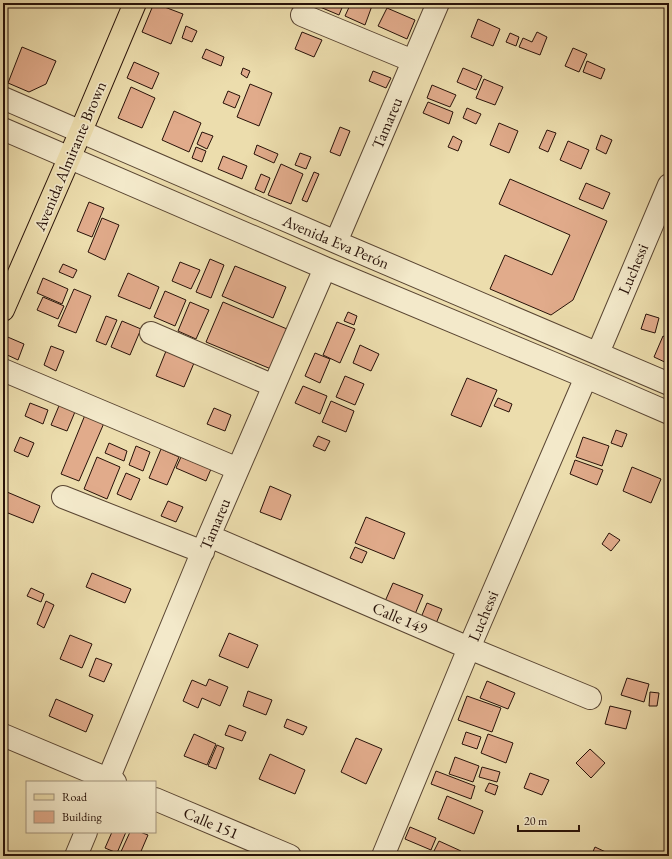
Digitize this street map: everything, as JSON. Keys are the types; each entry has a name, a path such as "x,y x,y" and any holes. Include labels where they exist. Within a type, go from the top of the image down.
{"main road":[{"name":"Avenida Almirante Brown","path":"3,310 135,3"}],"street":[{"name":"Tamareu","path":"336,242 438,3"},
{"path":"302,15 413,61"},
{"name":"Avenida Eva Perón","path":"3,98 669,384"},
{"name":"Avenida Eva Perón","path":"3,130 669,413"},
{"name":"Luchessi","path":"598,353 669,186"},
{"name":"Tamareu","path":"110,781 206,544 325,268"},
{"path":"151,334 274,386"},
{"path":"3,370 238,469"},
{"name":"Luchessi","path":"383,856 586,377"},
{"name":"Calle 149","path":"63,497 206,544 470,648 590,698"},
{"path":"3,735 110,781"},
{"name":"Calle 151","path":"156,799 290,856"},
{"path":"76,856 86,833"}],"building":[{"path":"154,3 183,14 171,44 142,32"},
{"path":"321,3 344,3 339,15 320,7"},
{"path":"351,3 373,3 365,25 345,16"},
{"path":"387,8 415,20 407,39 378,26"},
{"path":"478,19 500,29 493,46 471,37"},
{"path":"186,26 197,31 192,42 182,38"},
{"path":"302,32 322,40 314,57 295,49"},
{"path":"537,32 547,37 540,55 519,47 523,38 532,42"},
{"path":"510,33 519,37 516,46 506,42"},
{"path":"22,47 56,61 46,84 29,92 8,83"},
{"path":"573,48 587,54 579,72 565,66"},
{"path":"206,49 224,57 221,66 202,58"},
{"path":"587,61 605,69 601,79 583,72"},
{"path":"134,62 159,73 152,89 127,78"},
{"path":"243,68 250,71 247,78 241,74"},
{"path":"463,68 482,76 476,90 457,82"},
{"path":"373,71 391,78 386,88 369,81"},
{"path":"484,79 503,87 495,105 476,98"},
{"path":"250,84 272,93 259,126 237,117"},
{"path":"432,85 456,95 450,107 427,98"},
{"path":"131,87 155,98 142,128 118,118"},
{"path":"228,91 240,96 235,108 223,103"},
{"path":"428,102 453,112 449,124 423,113"},
{"path":"467,108 481,114 476,124 463,118"},
{"path":"174,111 201,123 189,152 162,140"},
{"path":"499,123 518,131 509,153 490,145"},
{"path":"340,127 350,131 340,156 330,152"},
{"path":"547,130 556,133 548,152 539,148"},
{"path":"202,132 213,136 207,149 197,144"},
{"path":"601,135 612,140 606,154 596,149"},
{"path":"453,136 462,141 458,151 448,147"},
{"path":"568,141 589,150 581,169 560,160"},
{"path":"257,145 278,154 274,163 254,154"},
{"path":"196,147 206,151 202,162 192,158"},
{"path":"300,153 311,157 306,169 295,165"},
{"path":"223,156 247,166 242,179 218,169"},
{"path":"281,164 303,174 291,204 268,195"},
{"path":"314,172 319,174 307,202 302,200"},
{"path":"261,174 270,178 264,193 255,189"},
{"path":"510,179 607,221 573,300 551,315 490,289 505,255 552,275 570,235 499,204"},
{"path":"586,183 610,193 603,209 579,199"},
{"path":"89,202 104,208 92,237 77,231"},
{"path":"102,218 119,225 105,260 88,252"},
{"path":"210,259 224,265 211,298 196,292"},
{"path":"180,262 200,270 191,289 172,281"},
{"path":"63,264 77,270 73,278 59,272"},
{"path":"235,266 286,287 273,318 222,296"},
{"path":"128,273 159,287 150,309 118,296"},
{"path":"43,278 68,289 62,304 37,293"},
{"path":"74,289 91,296 76,333 58,326"},
{"path":"165,291 186,300 175,326 154,317"},
{"path":"43,297 64,306 58,319 37,310"},
{"path":"190,302 209,310 196,339 178,331"},
{"path":"223,302 287,329 271,369 206,342"},
{"path":"348,312 357,316 354,325 344,321"},
{"path":"646,314 659,318 655,333 641,329"},
{"path":"106,316 117,320 106,345 96,341"},
{"path":"122,321 141,329 130,355 111,347"},
{"path":"337,322 355,329 340,363 323,355"},
{"path":"3,335 24,344 18,360 3,353"},
{"path":"663,336 669,339 669,364 654,357"},
{"path":"360,345 379,354 371,371 353,363"},
{"path":"51,346 64,351 56,371 44,365"},
{"path":"166,351 194,363 184,387 156,376"},
{"path":"315,353 330,359 320,383 305,376"},
{"path":"345,376 364,384 355,405 336,397"},
{"path":"467,378 497,390 481,427 451,415"},
{"path":"303,386 327,396 320,414 295,403"},
{"path":"498,398 512,404 509,412 494,406"},
{"path":"61,401 77,407 67,431 51,425"},
{"path":"331,401 354,411 346,432 322,422"},
{"path":"30,403 48,410 43,424 25,416"},
{"path":"214,408 231,415 225,431 207,424"},
{"path":"85,415 104,423 79,481 61,474"},
{"path":"616,430 627,434 622,447 611,443"},
{"path":"318,436 330,441 325,451 313,446"},
{"path":"20,437 34,443 28,457 14,451"},
{"path":"583,437 609,446 602,466 576,457"},
{"path":"109,443 127,451 124,461 105,453"},
{"path":"136,446 150,452 143,471 129,465"},
{"path":"161,449 179,457 167,485 149,478"},
{"path":"97,457 120,467 107,499 84,489"},
{"path":"181,457 211,469 206,481 176,468"},
{"path":"575,460 603,470 597,485 570,474"},
{"path":"632,467 661,479 651,503 623,491"},
{"path":"126,473 140,479 131,500 117,494"},
{"path":"270,486 291,495 281,520 260,512"},
{"path":"7,492 40,506 33,523 3,511 3,502"},
{"path":"168,501 183,507 176,522 161,516"},
{"path":"366,517 405,533 394,559 355,543"},
{"path":"609,533 620,540 611,551 602,544"},
{"path":"355,547 367,552 362,563 350,558"},
{"path":"92,573 131,589 125,603 86,587"},
{"path":"393,583 423,595 413,619 383,606"},
{"path":"31,588 44,594 41,602 27,596"},
{"path":"46,601 54,605 44,628 37,624"},
{"path":"427,603 442,609 435,626 420,620"},
{"path":"229,633 258,645 248,668 219,656"},
{"path":"70,635 92,644 82,668 60,659"},
{"path":"3,652 6,653 3,661"},
{"path":"96,658 112,664 104,682 89,676"},
{"path":"627,678 649,684 644,702 621,695"},
{"path":"209,679 228,687 220,706 202,698 198,708 183,701 192,680 206,686"},
{"path":"487,681 515,693 508,709 480,698"},
{"path":"248,691 272,700 266,715 243,706"},
{"path":"650,692 659,693 657,706 649,706"},
{"path":"467,696 501,708 492,732 458,720"},
{"path":"56,699 93,715 86,732 49,716"},
{"path":"610,706 631,711 626,729 605,724"},
{"path":"287,719 307,727 303,735 284,727"},
{"path":"229,725 246,732 242,741 225,735"},
{"path":"466,732 481,737 477,749 462,744"},
{"path":"194,734 216,744 207,765 184,756"},
{"path":"488,734 513,743 506,763 481,753"},
{"path":"356,738 382,749 366,784 341,772"},
{"path":"217,745 224,748 216,769 208,766"},
{"path":"590,749 605,763 591,778 576,763"},
{"path":"270,754 305,770 295,794 259,779"},
{"path":"455,757 479,766 473,782 449,774"},
{"path":"482,767 500,772 497,782 479,777"},
{"path":"436,771 475,786 471,799 431,784"},
{"path":"530,773 549,780 542,795 524,788"},
{"path":"489,783 498,786 495,795 485,791"},
{"path":"447,796 483,811 474,834 438,819"},
{"path":"410,827 436,838 431,850 405,839"},
{"path":"112,833 126,833 117,853 105,848"},
{"path":"130,833 143,833 148,835 139,856 119,856"},
{"path":"439,841 461,851 459,856 432,855"},
{"path":"595,847 610,854 609,856 591,856"}]}
